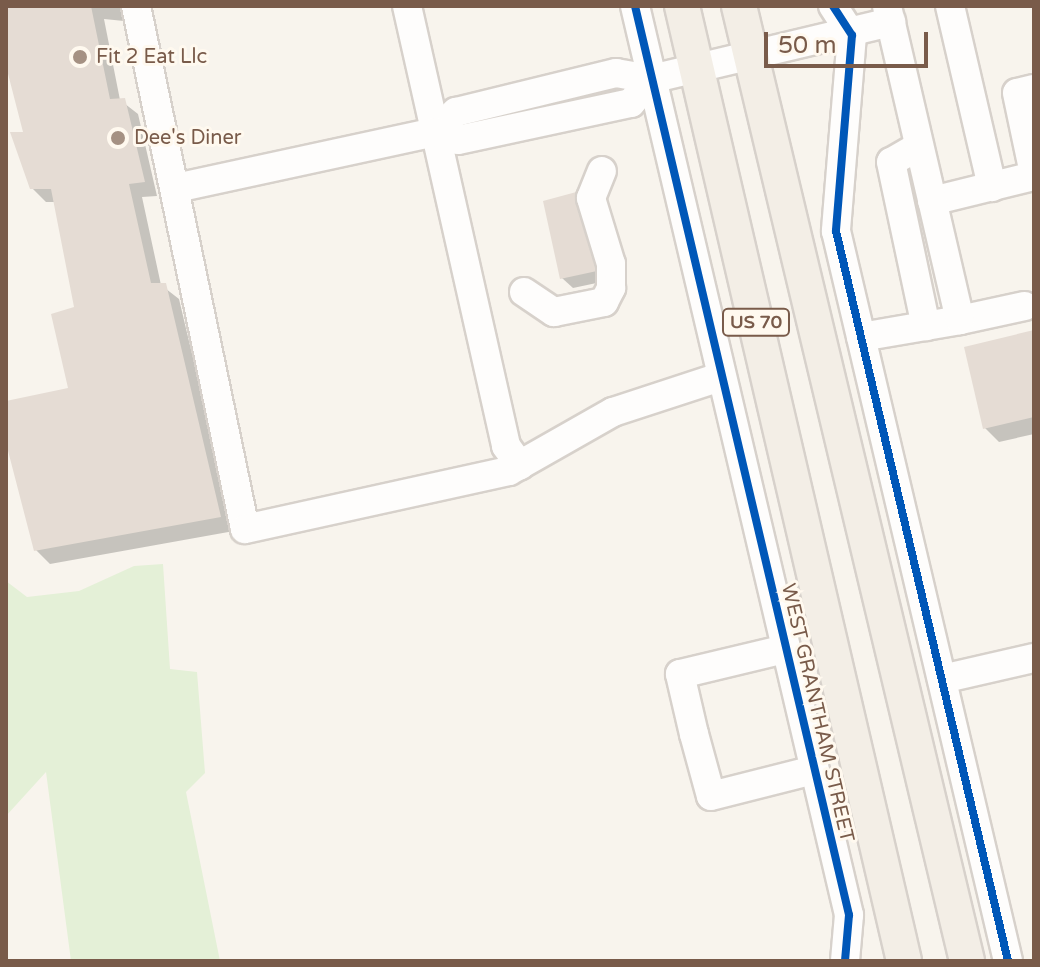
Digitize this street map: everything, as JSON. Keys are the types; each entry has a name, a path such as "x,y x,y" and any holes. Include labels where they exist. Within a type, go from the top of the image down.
{"main road":[{"name":"US 70","path":"682,6 904,961"},
{"name":"US 70","path":"739,6 967,961"}],"street":[{"path":"136,6 245,529 520,465 613,412 720,377"},
{"path":"407,6 506,446 520,465"},
{"name":"WEST GRANTHAM STREET","path":"635,6 849,915 845,961"},
{"path":"833,6 852,35 836,231 1008,961"},
{"path":"950,6 992,187"},
{"path":"435,132 456,112 616,73 651,79 852,35 889,14 960,320"},
{"path":"176,188 435,132 458,140 631,103 651,79"},
{"path":"932,201 1034,175 1017,93 1034,89"},
{"path":"481,106 487,134"},
{"path":"919,146 891,162 926,326"},
{"path":"524,292 554,312 604,302 611,288 611,264 591,198 602,171"},
{"path":"861,337 1025,306"},
{"path":"785,649 680,674 711,796 814,770"},
{"path":"942,679 1034,658"}],"green space":[{"path":"163,564 170,669 197,672 205,773 186,792 220,961 71,961 46,772 6,816 6,581 27,597 79,591 134,566"}],"building":[{"path":"6,6 91,6 110,99 125,98 145,182 129,184 151,283 166,283 221,517 34,551 6,443 6,401 68,388 51,314 74,307 51,189 30,189 10,132 23,132 6,66"},
{"path":"580,191 597,271 560,279 543,201"},
{"path":"1034,330 1034,417 983,429 964,347"}],"cycle path":[{"path":"635,6 849,915 845,961"},
{"path":"833,6 852,35 836,231 1008,961"}],"place":[{"name":"Fit 2 Eat Llc","path":"80,57"},
{"name":"Dee's Diner","path":"118,138"}]}
